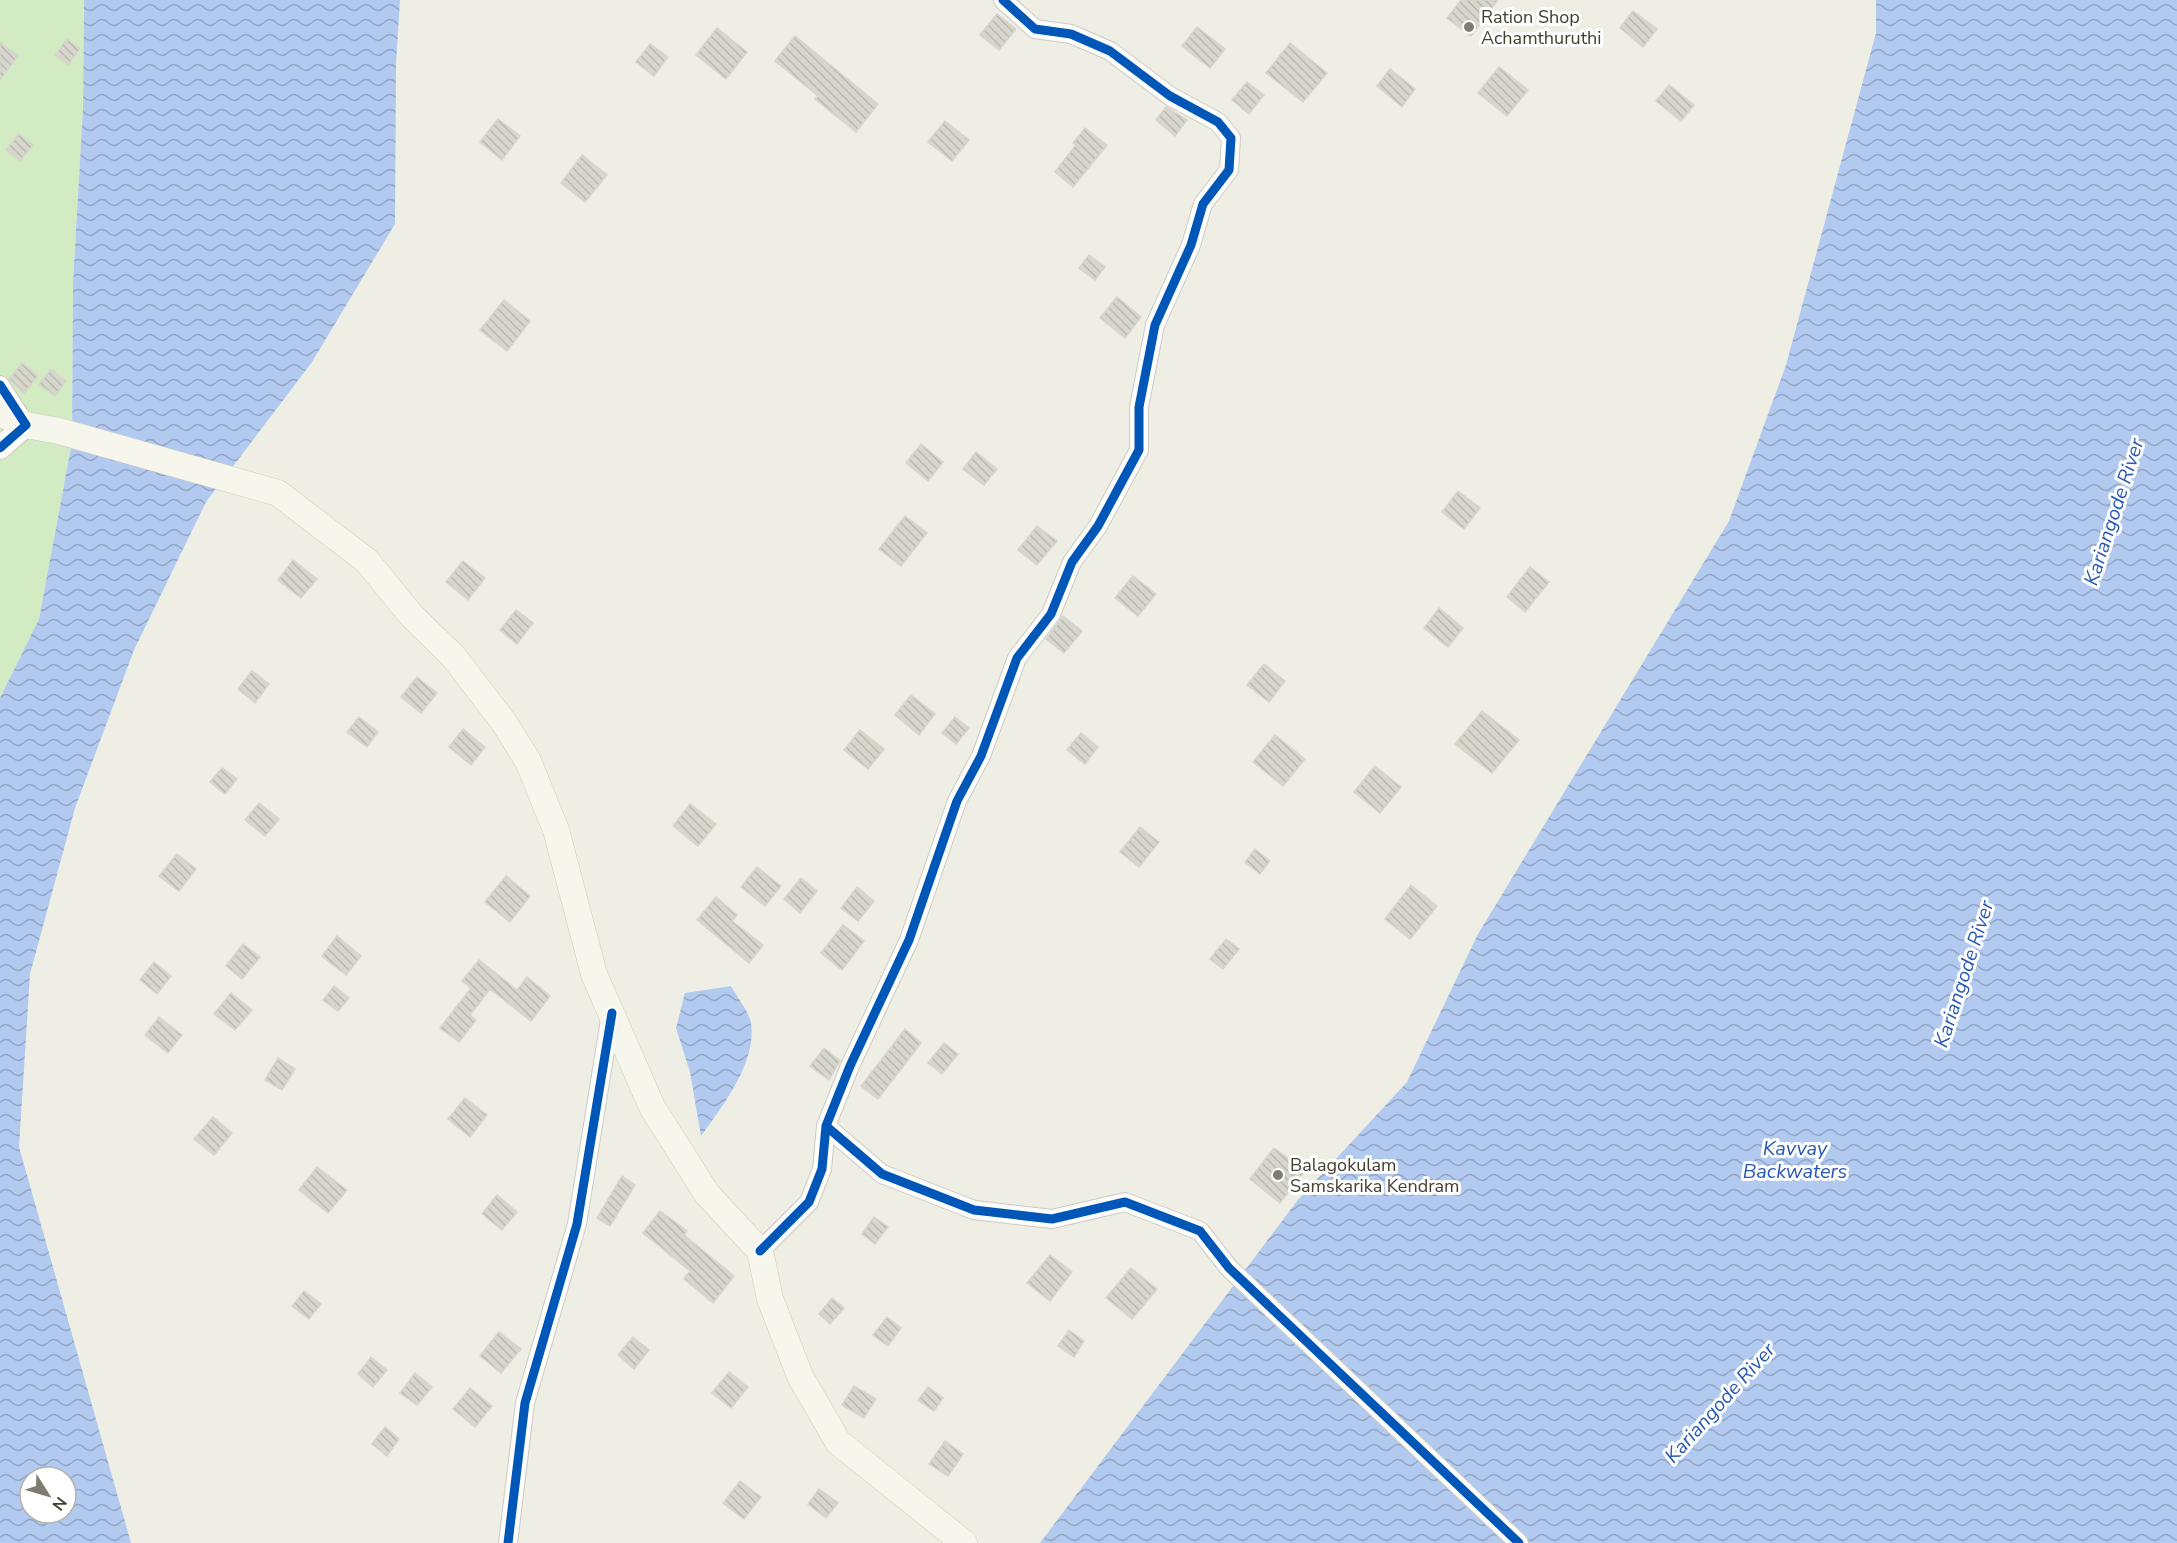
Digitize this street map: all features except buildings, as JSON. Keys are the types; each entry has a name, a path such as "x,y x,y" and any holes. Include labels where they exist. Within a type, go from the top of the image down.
{"main road":[{"path":"0,413 26,425 59,431 278,493 367,561 411,615 453,656 503,721 528,761 556,830 594,974 658,1117 707,1194 760,1251 770,1299 800,1376 838,1442 964,1543"}],"street":[{"path":"760,1251 809,1202 822,1169 826,1126 850,1066 909,940 957,801 981,756 1017,658 1051,614 1072,562 1098,526 1139,450 1139,407 1155,325 1191,245 1203,204 1229,170 1231,138 1218,122 1170,96 1110,51 1071,34 1035,29 1003,0"},
{"path":"0,385 26,425 0,448"},
{"path":"508,1543 525,1403 577,1224 612,1013"},
{"path":"826,1126 882,1174 974,1210 1052,1219 1125,1202 1200,1232 1229,1268 1519,1543"}],"green space":[{"path":"0,0 84,0 83,109 73,282 72,442 39,619 0,698"}],"water":[{"path":"84,0 400,0 396,64 395,224 312,362 206,502 134,650 75,808 30,974 19,1147 131,1543 0,1543 0,698 39,619 72,442 73,282 83,109"},
{"name":"Kavvay Backwaters","path":"1876,0 2177,0 2177,1543 1040,1543 1297,1201 1407,1082 1478,934 1729,521 1786,365 1876,33"},
{"path":"731,986 750,1019 749,1053 728,1098 701,1136 690,1072 676,1028 685,993"}],"cycle path":[{"path":"760,1251 809,1202 822,1169 826,1126 850,1066 909,940 957,801 981,756 1017,658 1051,614 1072,562 1098,526 1139,450 1139,407 1155,325 1191,245 1203,204 1229,170 1231,138 1218,122 1170,96 1110,51 1071,34 1035,29 1003,0"},
{"path":"0,385 26,425 0,448"},
{"path":"508,1543 525,1403 577,1224 612,1013"},
{"path":"826,1126 882,1174 974,1210 1052,1219 1125,1202 1200,1231 1229,1268 1519,1543"}],"place":[{"name":"Ration Shop Achamthuruthi","path":"1469,27"},
{"name":"Balagokulam Samskarika Kendram","path":"1278,1175"}],"water label":[{"name":"Kariangode River","path":"2114,512"},
{"name":"Kariangode River","path":"1964,974"},
{"name":"Kariangode River","path":"1720,1403"}]}
